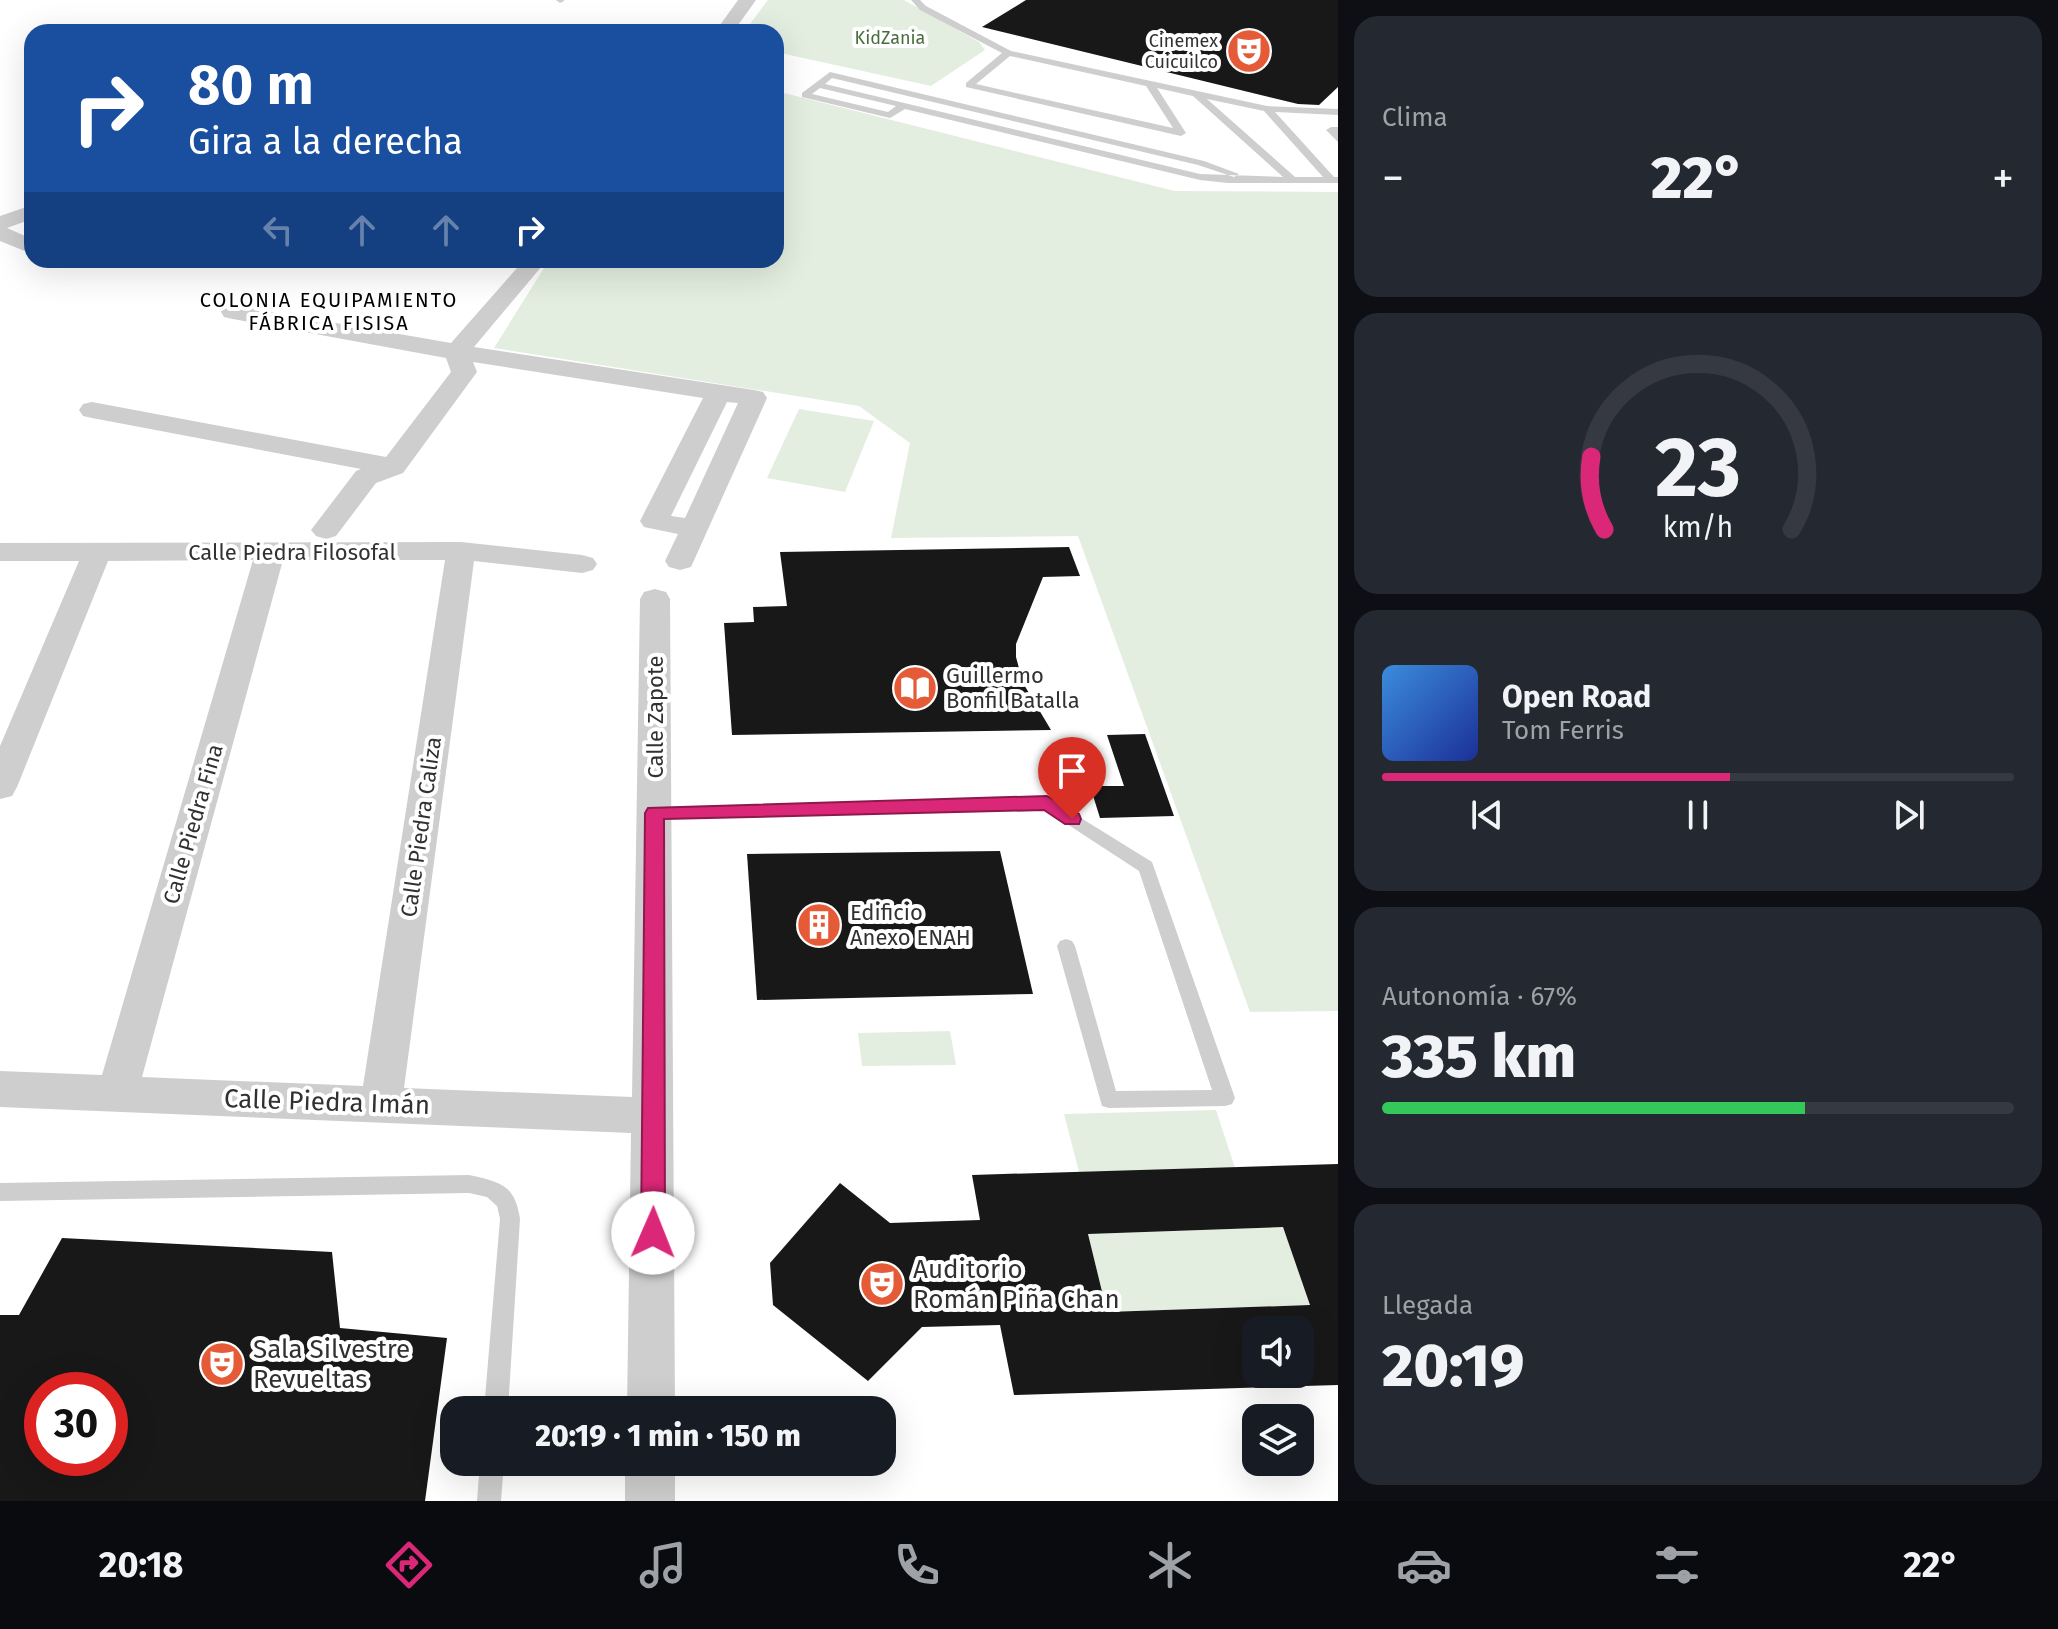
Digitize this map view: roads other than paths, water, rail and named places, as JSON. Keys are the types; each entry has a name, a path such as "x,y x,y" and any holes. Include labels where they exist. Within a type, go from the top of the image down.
{"street":[{"path":"730,24 747,0"},
{"path":"0,223 24,215"},
{"path":"0,233 24,244"},
{"path":"457,352 529,268"},
{"path":"233,312 457,352 754,398 680,561"},
{"path":"326,530 366,477 393,467 464,372 457,352"},
{"path":"695,529 654,521 719,392"},
{"path":"92,410 393,467"},
{"name":"Calle Piedra Filosofal","path":"0,552 461,551 582,564"},
{"name":"Calle Piedra Caliza","path":"381,1104 461,551"},
{"path":"0,787 97,552"},
{"name":"Calle Piedra Fina","path":"117,1094 270,553"},
{"name":"Calle Zapote","path":"651,1396 655,599"},
{"name":"Calle Piedra Imán","path":"0,1089 654,1116"},
{"path":"650,1476 650,1501"}],"lane":[{"path":"915,0 923,8 1008,53 1267,109 1338,112"},
{"path":"1008,53 969,85 1181,133 1149,83"},
{"path":"904,105 890,115 805,95 830,75 1201,163 1254,181"},
{"path":"819,85 1200,177 1254,181 1334,180"},
{"path":"1195,93 1292,180"},
{"path":"1267,109 1334,180"},
{"path":"1338,130 1331,130 1338,139"},
{"path":"655,813 1047,803 1146,867 1225,1098 1109,1100 1066,946"},
{"path":"0,1192 469,1184 492,1189 507,1201 510,1219 497,1396"},
{"path":"489,1501 491,1476"}],"place":[{"name":"Cinemex Cuicuilco","path":"1249,51"},
{"name":"Guillermo Bonfil Batalla","path":"915,688"},
{"name":"Edificio Anexo ENAH","path":"819,925"},
{"name":"Auditorio Román Piña Chan","path":"882,1284"},
{"name":"Sala Silvestre Revueltas","path":"222,1364"}],"district":[{"name":"COLONIA EQUIPAMIENTO FÁBRICA FISISA","path":"329,312"}],"park label":[{"name":"KidZania","path":"890,38"}]}
